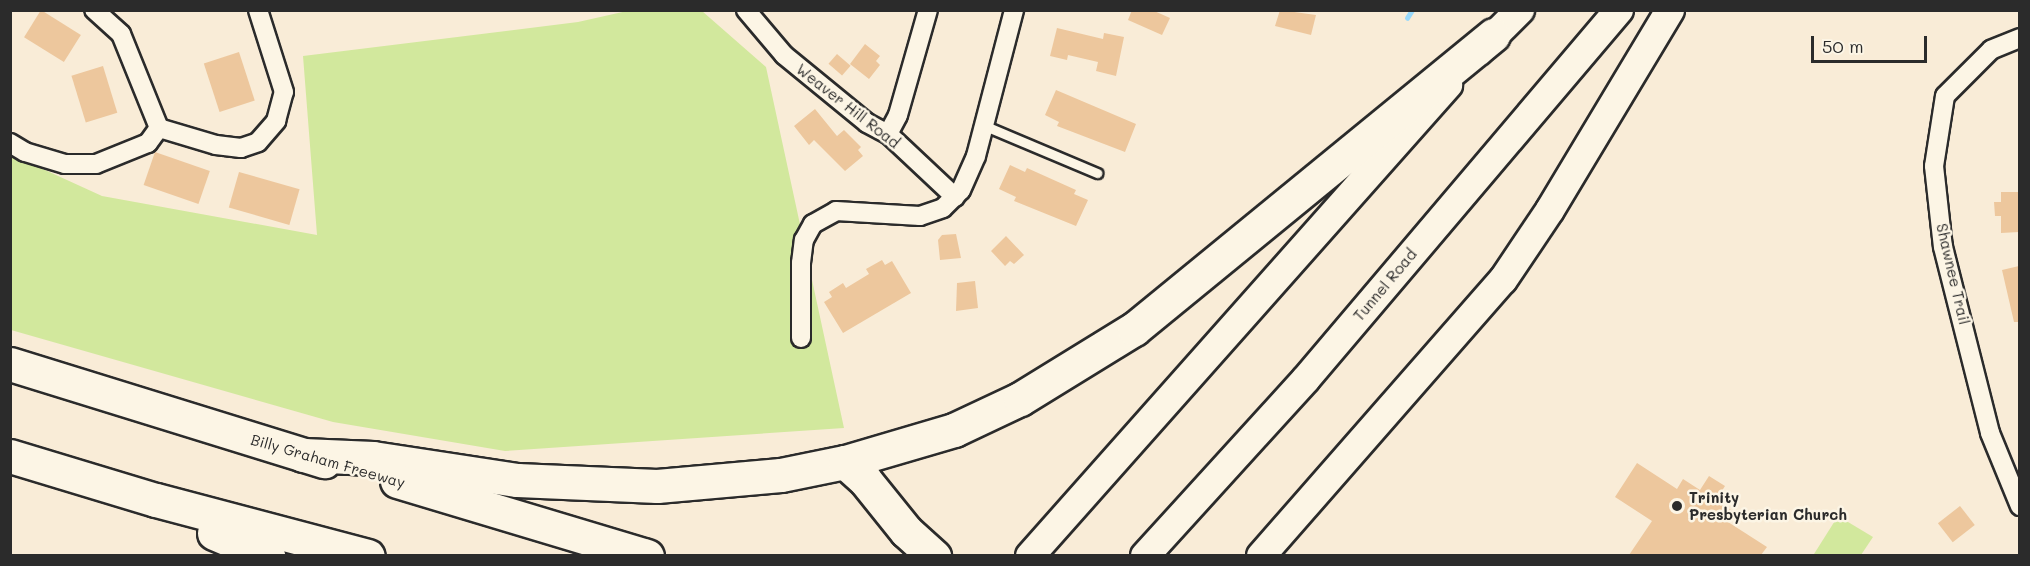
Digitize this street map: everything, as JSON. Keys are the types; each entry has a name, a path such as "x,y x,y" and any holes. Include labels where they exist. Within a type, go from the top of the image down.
{"highway":[{"path":"303,455 374,458 517,480 588,486 720,483 845,462 954,430 1020,399 1124,335 1492,35"},
{"name":"Billy Graham Freeway","path":"10,364 303,455 647,555"},
{"path":"10,456 156,500 368,555"},
{"path":"845,462 865,480 906,531 934,555"},
{"path":"156,500 174,517 268,555"}],"main road":[{"path":"1030,555 1492,35 1520,10"},
{"name":"Tunnel Road","path":"1145,555 1306,378 1619,10"},
{"path":"1261,555 1503,280 1670,10"}],"street":[{"path":"94,10 121,34 159,128"},
{"path":"159,128 216,145 241,148 258,142 276,122 284,92 258,10"},
{"name":"Weaver Hill Road","path":"746,10 784,55 867,123 888,134 955,197"},
{"path":"888,134 897,115 928,10"},
{"path":"801,338 801,263 804,240 813,224 836,211 920,216 943,208 955,197 969,174 1014,10"},
{"name":"Shawnee Trail","path":"2019,38 1991,50 1945,96 1934,166 1943,248 1990,433 2019,506"},
{"path":"10,143 25,152 65,164 96,164 148,143 159,128"}],"lane":[{"path":"984,125 1097,173"}],"green space":[{"path":"627,11 702,11 766,67 844,428 505,451 333,422 11,330 10,154 102,196 317,235 303,56 578,22"},
{"path":"1838,516 1873,537 1861,555 1814,554"}],"building":[{"path":"41,10 81,35 64,62 24,37"},
{"path":"1132,10 1152,10 1170,18 1162,35 1128,20"},
{"path":"1280,10 1316,15 1311,35 1275,26"},
{"path":"1057,28 1103,39 1104,33 1124,37 1116,76 1096,71 1098,62 1068,55 1067,60 1050,56"},
{"path":"865,44 880,56 876,61 880,65 869,79 850,64"},
{"path":"239,52 255,101 220,112 204,63"},
{"path":"837,54 851,66 842,76 828,64"},
{"path":"103,66 117,113 86,123 71,76"},
{"path":"1056,90 1136,124 1125,152 1057,126 1059,122 1045,115"},
{"path":"815,109 837,136 844,130 861,147 858,150 863,156 845,171 814,140 809,145 794,126"},
{"path":"155,152 210,171 198,204 144,185"},
{"path":"1010,165 1025,172 1027,168 1076,190 1074,194 1088,200 1076,226 1014,201 1016,197 999,189"},
{"path":"239,172 300,189 289,225 229,208"},
{"path":"2001,192 2019,192 2019,232 2001,233 2001,216 1995,216 1994,202 2001,202"},
{"path":"956,234 961,258 940,260 938,240 942,235"},
{"path":"1006,236 1024,255 1014,264 1010,261 1005,266 991,251"},
{"path":"882,260 885,265 892,261 911,293 843,333 824,302 832,297 829,292 843,283 846,288 869,274 866,269"},
{"path":"2019,266 2019,322 2014,322 2002,270"},
{"path":"975,281 978,308 956,311 957,283"},
{"name":"Trinity Presbyterian Church","path":"1637,463 1677,489 1683,479 1700,490 1709,476 1725,486 1716,500 1734,512 1728,522 1767,547 1761,555 1629,555 1652,521 1615,497"},
{"path":"1960,506 1975,525 1953,542 1938,523"}],"waterway":[{"path":"1407,18 1412,10"}],"place":[{"name":"Trinity Presbyterian Church","path":"1677,506"}]}
